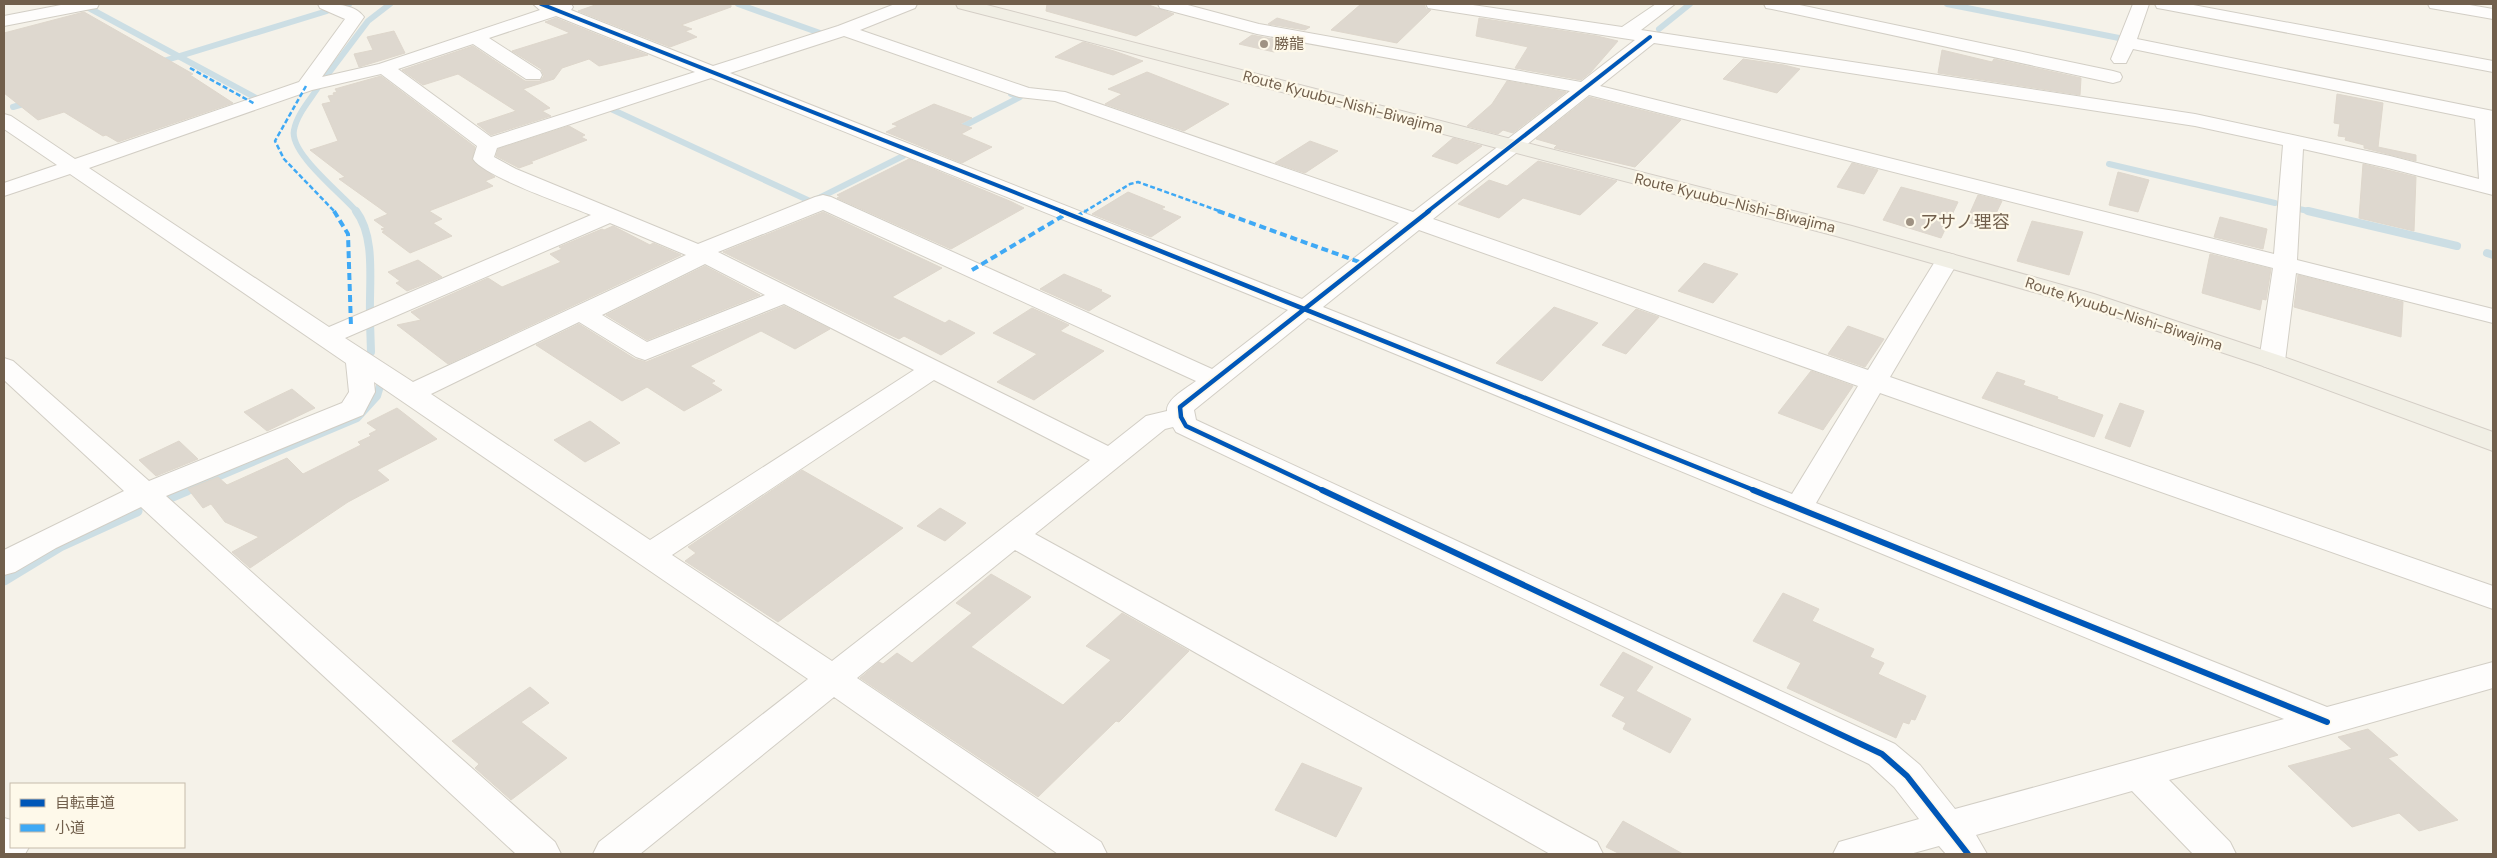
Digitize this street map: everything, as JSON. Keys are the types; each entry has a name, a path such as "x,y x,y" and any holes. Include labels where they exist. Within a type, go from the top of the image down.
{"main road":[{"name":"Route Kyuubu-Nishi-Biwajima","path":"964,4 1947,260 2085,299 2272,361 2493,442"}],"street":[{"path":"13,14 91,4"},
{"path":"306,86 355,17 326,4"},
{"path":"4,190 306,86 384,68 476,38 549,7 576,4"},
{"path":"488,144 844,30 909,4"},
{"path":"1166,4 1257,29 1586,88 2493,316"},
{"path":"1434,4 2195,120 2390,162 2492,189 2489,116 2126,42"},
{"path":"1624,33 1667,4"},
{"path":"1772,4 2113,76"},
{"path":"2102,105 2141,4"},
{"path":"2163,4 2493,67"},
{"path":"2436,4 2493,14"},
{"path":"549,7 1304,308 2327,722"},
{"path":"844,30 1026,93 1058,96 1875,380 2493,598"},
{"path":"1650,37 1180,406 1181,417 1186,426 1882,754 1907,776 1958,842"},
{"path":"476,38 533,75"},
{"path":"384,68 488,144"},
{"path":"4,120 832,678 1088,854"},
{"path":"2272,361 2285,264 2293,140"},
{"path":"488,144 482,159 509,173 702,253 1110,458"},
{"path":"410,394 574,316 584,314 702,253 823,202 1214,380"},
{"path":"326,337 610,215"},
{"path":"1798,508 1947,260"},
{"path":"584,314 645,352 786,295"},
{"path":"4,564 55,535 144,495 353,409 362,392 359,360"},
{"path":"4,366 542,854"},
{"path":"650,555 933,369"},
{"path":"612,854 1156,422 1181,417"},
{"path":"1013,534 1584,854"},
{"path":"1852,854 1958,842 2140,775 2493,675"},
{"path":"2140,775 2217,854"}],"building":[{"path":"598,4 731,4 731,7 681,25 692,29 685,31 697,37 670,47 578,11"},
{"path":"1047,4 1146,4 1174,14 1136,36 1046,11"},
{"path":"1361,4 1424,4 1426,9 1431,10 1397,43 1331,30"},
{"path":"84,12 193,74 190,75 233,103 118,142 106,135 103,136 64,112 38,120 4,93 4,33"},
{"path":"556,18 648,55 599,66 589,59 562,68 554,79 523,89 550,108 542,111 551,116 491,135 477,124 516,111 458,74 423,85 402,70 473,46 525,81 540,81 544,76 541,69 512,51 570,33 545,22"},
{"path":"1277,18 1310,27 1305,30 1268,24"},
{"path":"1479,18 1597,36 1618,41 1591,72 1581,80 1515,68 1528,47 1476,36"},
{"path":"394,31 405,53 359,67 354,54 373,50 367,37"},
{"path":"1252,35 1289,42 1274,52 1239,44"},
{"path":"1083,42 1143,61 1113,75 1055,57"},
{"path":"1942,50 1992,62 1994,59 2081,78 2080,95 1938,73"},
{"path":"1743,59 1800,69 1777,93 1723,79"},
{"path":"1147,72 1229,104 1184,131 1105,104 1122,94 1108,89"},
{"path":"381,76 475,147 472,160 495,177 485,181 493,186 429,211 442,219 433,223 452,236 410,253 382,232 385,231 381,229 385,228 374,220 388,214 339,179 345,177 310,150 338,141 322,104 331,102 328,96 334,95 333,93 337,92 335,89"},
{"path":"1507,81 1566,92 1513,133 1503,130 1498,134 1467,126 1492,104"},
{"path":"2337,94 2383,103 2378,147 2416,155 2416,161 2364,148 2364,145 2345,140 2346,137 2338,136 2340,124 2334,123"},
{"path":"1589,97 1681,120 1635,167 1554,148 1557,145 1536,139"},
{"path":"934,104 972,118 960,124 972,128 961,134 992,147 962,163 886,132 898,126 892,124"},
{"path":"569,126 585,135 581,137 587,140 519,168 496,156 498,149"},
{"path":"1453,138 1482,146 1457,164 1432,156"},
{"path":"1310,141 1338,151 1305,173 1275,163"},
{"path":"909,159 1024,208 951,249 837,198 840,196 837,195"},
{"path":"1538,161 1617,181 1580,215 1523,198 1499,218 1458,204 1489,180 1507,186"},
{"path":"1852,163 1878,170 1864,194 1837,187"},
{"path":"2363,164 2416,177 2414,231 2359,218"},
{"path":"2118,172 2149,180 2138,212 2109,205"},
{"path":"1901,187 1958,202 1941,238 1883,220"},
{"path":"1128,192 1165,207 1161,209 1181,217 1151,237 1092,214"},
{"path":"1978,195 2002,201 1989,228 1966,222"},
{"path":"823,212 942,268 892,297 945,323 949,320 975,333 941,355 904,336 899,339 723,252"},
{"path":"2220,217 2267,229 2263,249 2214,237"},
{"path":"2032,221 2083,232 2069,275 2017,261"},
{"path":"613,226 650,245 653,243 681,255 448,364 397,325 421,320 411,312 488,278 502,287 561,262 550,254 562,249 559,247"},
{"path":"2210,254 2271,269 2266,300 2262,299 2260,310 2202,293"},
{"path":"418,260 442,277 407,291 396,283 400,281 388,272"},
{"path":"1704,263 1738,274 1713,303 1678,291"},
{"path":"705,266 760,295 647,340 606,315"},
{"path":"1064,274 1102,290 1100,291 1111,296 1089,311 1040,289"},
{"path":"2298,275 2403,302 2401,337 2294,307"},
{"path":"784,306 830,329 795,349 761,331 690,366 715,381 711,383 722,390 684,411 647,387 622,401 536,345 579,324 635,359 646,362"},
{"path":"1554,307 1598,323 1542,381 1496,363"},
{"path":"1032,308 1069,325 1060,331 1104,351 1034,400 997,382 1037,354 993,333"},
{"path":"1636,309 1659,317 1626,354 1602,345"},
{"path":"1848,326 1884,339 1865,367 1828,354"},
{"path":"1811,371 1853,386 1823,430 1778,413"},
{"path":"1997,372 2025,381 2023,385 2058,397 2057,399 2103,415 2094,437 1982,398"},
{"path":"292,389 315,408 267,431 244,412"},
{"path":"2120,403 2144,411 2130,447 2105,438"},
{"path":"397,408 437,439 377,470 389,480 348,502 250,568 232,552 259,537 225,522 211,504 203,508 188,489 218,477 227,485 287,458 303,474 361,445 358,442 371,436 369,434 377,430 367,423"},
{"path":"590,421 620,443 585,462 554,440"},
{"path":"179,441 198,459 156,476 139,460"},
{"path":"802,470 903,528 778,622 685,561 696,553 688,547"},
{"path":"940,508 966,523 945,541 917,526"},
{"path":"991,574 1031,597 971,647 1063,705 1111,660 1086,646 1122,613 1189,651 1119,722 1116,721 1038,797 860,678 879,662 883,664 897,653 912,663 972,613 956,603"},
{"path":"1783,593 1819,609 1812,621 1874,649 1870,657 1884,663 1878,674 1926,696 1915,720 1911,719 1909,724 1903,722 1896,738 1787,688 1801,663 1753,641"},
{"path":"1623,652 1653,667 1636,691 1691,719 1670,753 1623,729 1626,723 1612,716 1625,697 1600,685"},
{"path":"530,687 549,703 521,722 567,758 511,800 475,768 479,764 452,741"},
{"path":"2368,729 2398,755 2388,758 2458,820 2419,831 2399,813 2352,827 2288,766 2352,749 2338,737"},
{"path":"1302,763 1362,788 1336,837 1275,810"},
{"path":"1623,821 1683,854 1620,854 1606,847"}],"waterway":[{"path":"342,6 349,4"},
{"path":"325,78 368,21 390,4"},
{"path":"738,4 820,33"},
{"path":"1659,29 1690,4"},
{"path":"1947,4 2119,38"},
{"path":"87,7 179,56"},
{"path":"179,56 327,11"},
{"path":"157,63 179,56"},
{"path":"179,56 258,99"},
{"path":"319,86 298,118 294,130 295,139 300,150 318,173 356,211"},
{"path":"956,130 1020,97 1011,94"},
{"path":"13,107 30,102"},
{"path":"611,109 812,202"},
{"path":"815,200 903,156"},
{"path":"2109,164 2275,203"},
{"path":"2299,209 2313,212"},
{"path":"356,211 362,222 369,247 370,314"},
{"path":"2308,211 2457,246"},
{"path":"2487,253 2493,255"},
{"path":"370,322 371,352"},
{"path":"184,491 357,418 377,396 380,386"},
{"path":"168,498 187,490"},
{"path":"4,580 60,546 137,511"}],"marked path":[{"path":"190,68 255,104"},
{"path":"306,86 275,141 284,159 334,211 348,234 351,327"},
{"path":"1076,217 1130,184 1138,182 1362,263"},
{"path":"972,270 1066,214"}],"cycle path":[{"path":"541,4 1304,308 2327,722"},
{"path":"1650,37 1180,407 1181,417 1186,426 1882,754 1907,776 1968,854"}],"place":[{"name":"勝龍","path":"1264,44"},
{"name":"アサノ理容","path":"1910,222"}]}
